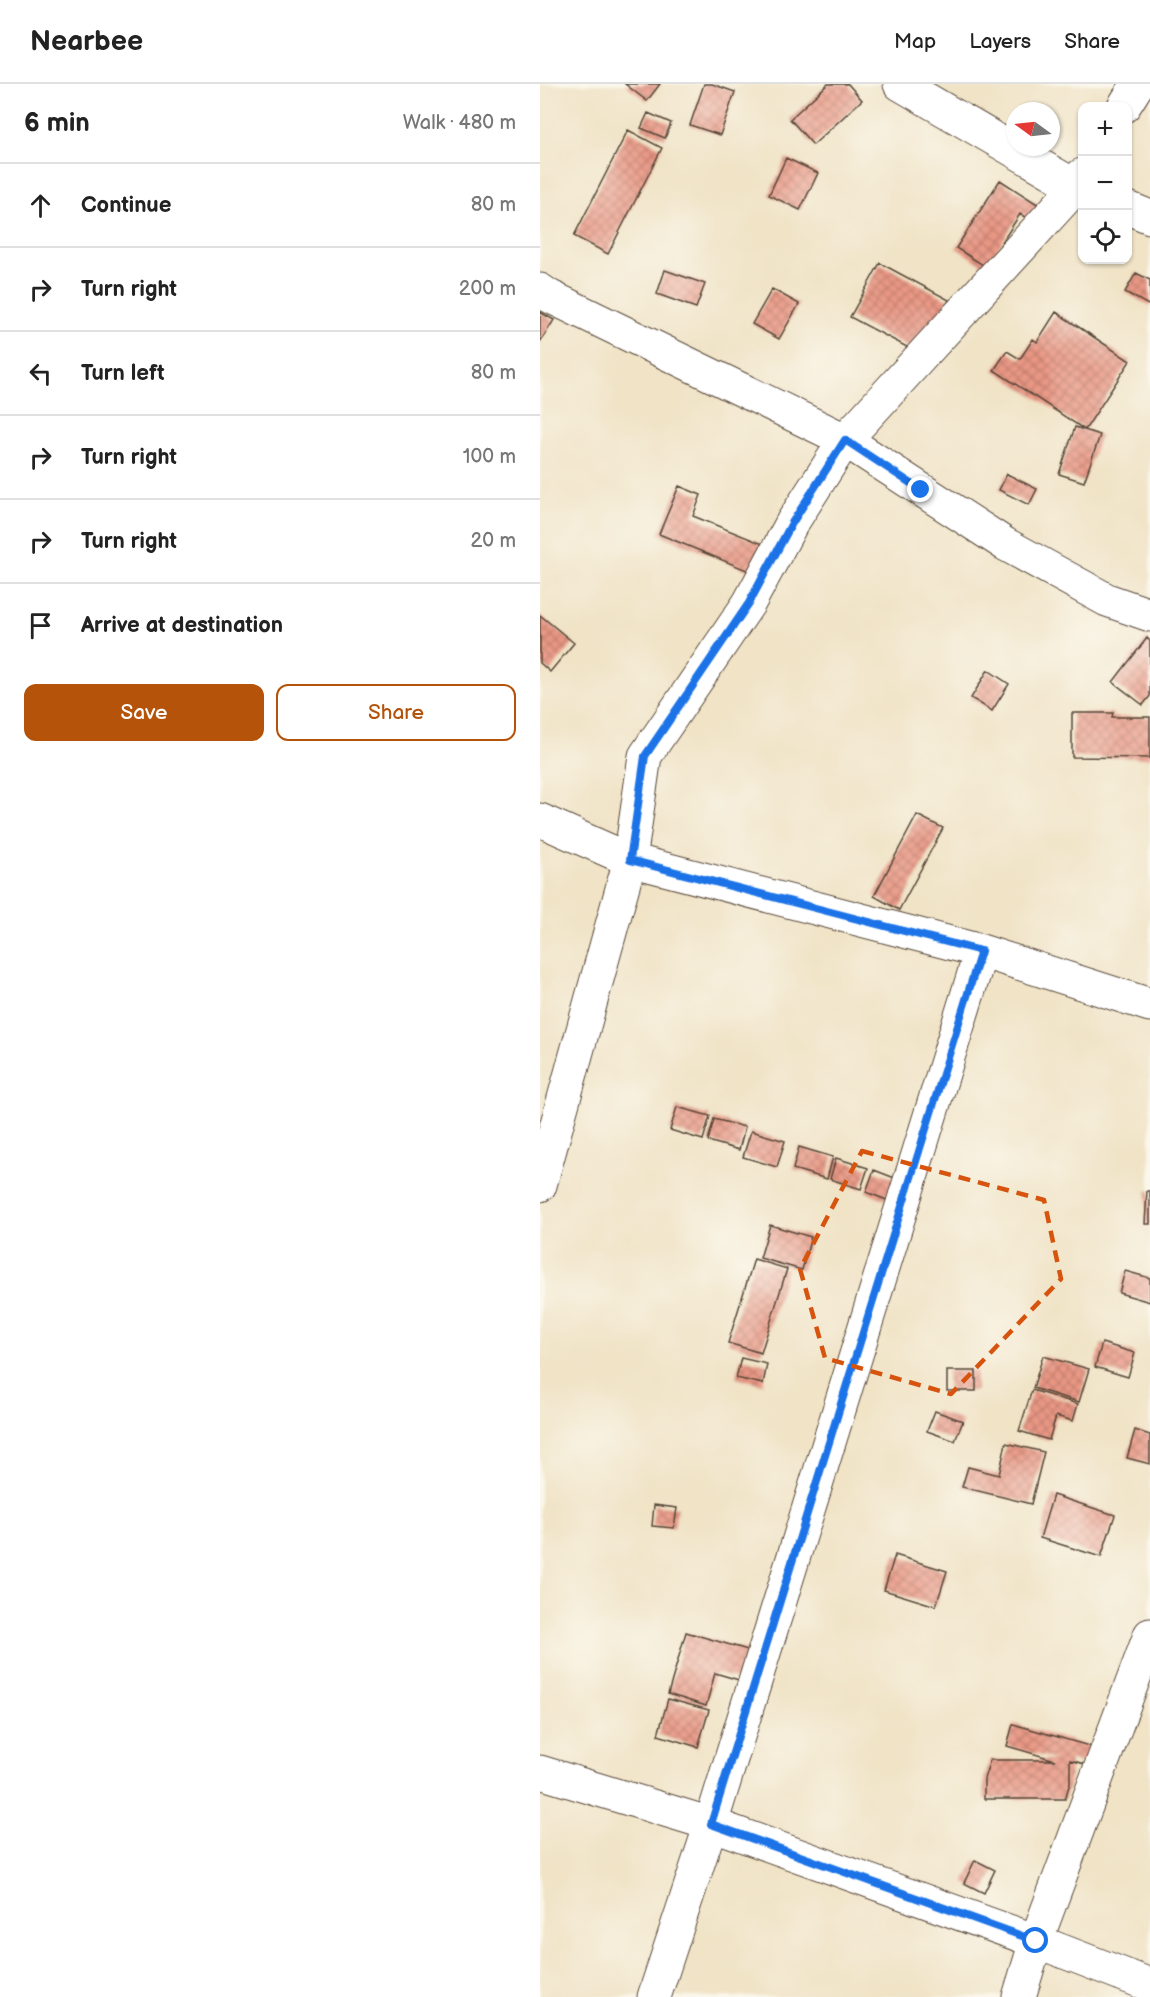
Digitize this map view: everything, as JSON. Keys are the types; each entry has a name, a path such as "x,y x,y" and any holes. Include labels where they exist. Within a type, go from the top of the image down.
{"street":[{"path":"900,84 1078,183"},
{"path":"1127,102 1138,84"},
{"path":"540,1185 630,860 645,756 749,603 792,523 845,440 1078,186"},
{"path":"1132,210 1150,217"},
{"path":"543,298 845,440 1005,544 1107,600 1150,615"},
{"path":"540,820 630,860 981,951 1150,1005"},
{"path":"654,1997 711,1824 981,951"},
{"path":"1019,1997 1036,1941 1150,1635"},
{"path":"540,1772 711,1824 1036,1941 1150,1985"}],"highlighted area":[{"path":"862,1151 1044,1200 1061,1279 951,1394 825,1358 800,1269"}],"building":[{"path":"625,84 660,84 647,101"},
{"path":"704,84 712,84 735,92 720,135 690,125"},
{"path":"828,84 848,84 862,100 813,145 790,119"},
{"path":"648,113 671,123 665,138 641,128"},
{"path":"628,130 662,148 608,254 574,236"},
{"path":"786,158 818,173 800,210 769,195"},
{"path":"1000,180 1042,207 1033,222 1020,214 986,267 956,248"},
{"path":"880,263 949,300 920,354 850,317"},
{"path":"665,270 705,284 696,308 657,294"},
{"path":"1136,273 1150,280 1150,306 1125,292"},
{"path":"772,289 799,304 779,339 752,324"},
{"path":"540,312 554,320 540,342"},
{"path":"1056,312 1130,361 1085,430 994,370 1007,351 1020,359 1033,339 1037,342"},
{"path":"1075,427 1100,435 1084,482 1059,474"},
{"path":"1007,474 1037,489 1029,505 999,490"},
{"path":"679,486 701,495 693,516 788,554 776,582 659,534"},
{"path":"540,615 574,643 550,672 540,663"},
{"path":"1147,638 1150,641 1150,696 1143,705 1113,682"},
{"path":"988,670 1009,684 992,711 971,698"},
{"path":"1072,713 1113,713 1112,717 1150,717 1150,758 1072,757"},
{"path":"917,815 943,828 899,910 874,896"},
{"path":"677,1107 710,1116 703,1140 670,1130"},
{"path":"714,1119 745,1127 739,1150 708,1141"},
{"path":"751,1131 785,1141 777,1167 743,1157"},
{"path":"799,1147 833,1157 827,1179 793,1169"},
{"path":"836,1158 868,1168 861,1189 830,1179"},
{"path":"874,1170 905,1182 897,1204 866,1192"},
{"path":"1147,1191 1150,1191 1150,1224 1145,1224"},
{"path":"770,1225 811,1237 802,1270 760,1258"},
{"path":"754,1259 787,1269 761,1353 728,1343"},
{"path":"1125,1271 1150,1278 1150,1302 1119,1293"},
{"path":"1102,1343 1135,1353 1128,1377 1095,1367"},
{"path":"1043,1356 1089,1369 1079,1402 1033,1388"},
{"path":"741,1358 767,1364 763,1384 736,1378"},
{"path":"947,1371 976,1371 976,1391 947,1391"},
{"path":"1032,1390 1078,1404 1073,1421 1056,1416 1049,1440 1019,1431"},
{"path":"935,1411 963,1421 955,1441 927,1431"},
{"path":"1135,1430 1150,1435 1150,1464 1127,1458"},
{"path":"1006,1443 1044,1452 1031,1504 962,1487 968,1467 999,1475"},
{"path":"1053,1495 1115,1515 1101,1557 1040,1538"},
{"path":"654,1505 677,1508 674,1528 652,1526"},
{"path":"895,1555 947,1571 936,1606 884,1590"},
{"path":"686,1632 765,1655 756,1685 715,1673 706,1706 668,1694"},
{"path":"668,1699 709,1710 698,1747 658,1735"},
{"path":"1013,1724 1103,1750 1103,1769 1070,1760 1070,1783 1065,1799 984,1799 984,1779 990,1760 1055,1760 1007,1746"},
{"path":"975,1860 995,1870 984,1893 964,1883"}],"route":[{"path":"921,490 845,440 792,523 749,603 645,756 630,860 981,951 711,1824 1036,1941"}]}
